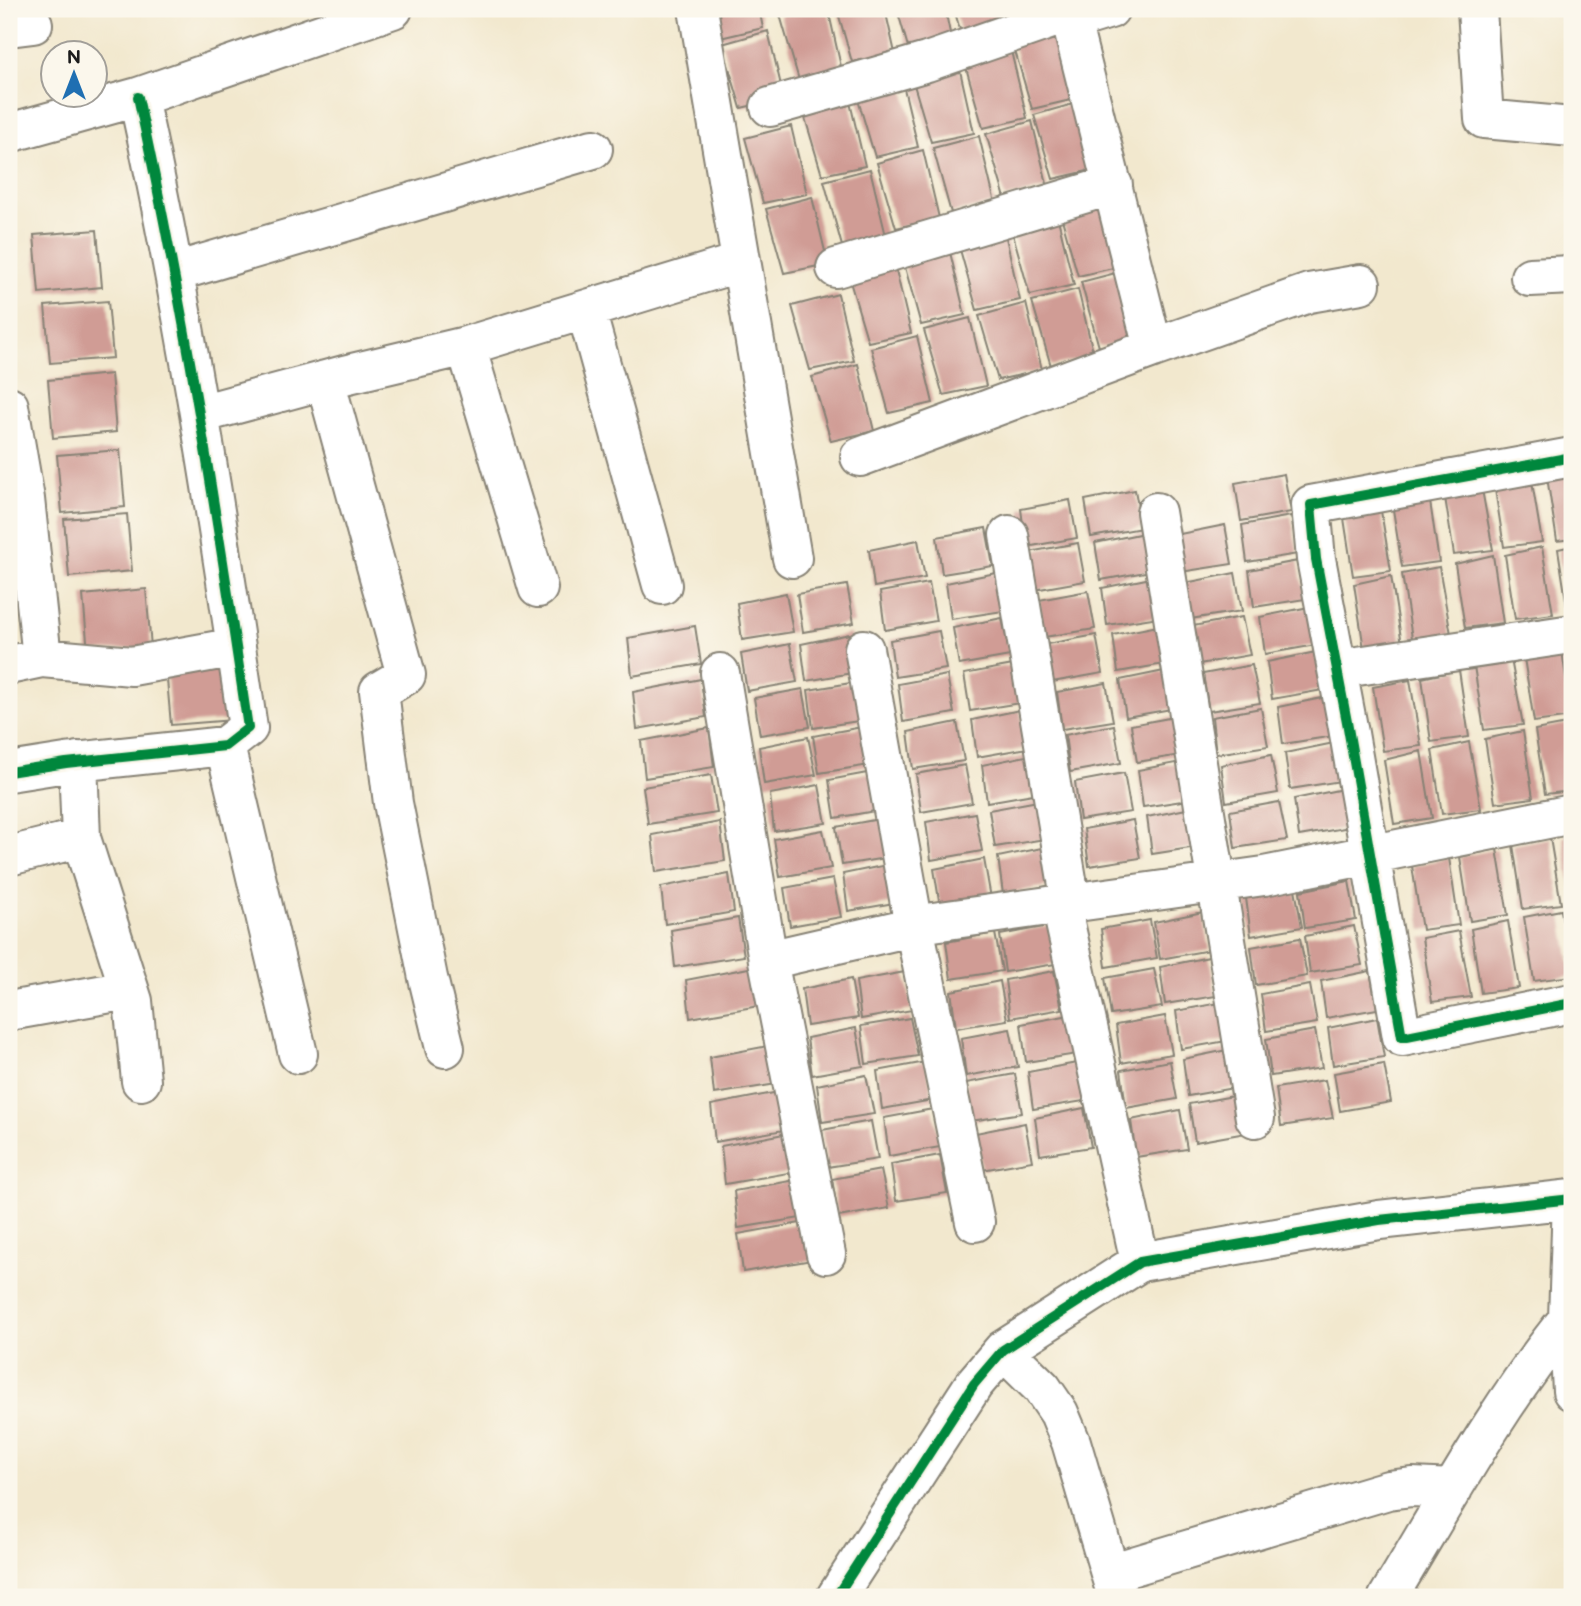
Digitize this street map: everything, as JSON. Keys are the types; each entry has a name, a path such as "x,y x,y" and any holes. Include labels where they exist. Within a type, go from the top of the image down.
{"street":[{"path":"9,133 138,97 393,9"},
{"path":"698,9 792,558"},
{"path":"770,107 927,62 1070,14 1110,9"},
{"path":"1478,9 1484,119 1572,127"},
{"path":"1070,14 1153,348"},
{"path":"9,772 78,761 225,746 248,728 200,414 175,272 138,97"},
{"path":"175,272 593,149"},
{"path":"836,268 1112,185"},
{"path":"200,414 466,346 741,262"},
{"path":"1530,276 1572,275"},
{"path":"860,457 1309,293 1361,284"},
{"path":"586,310 662,585"},
{"path":"466,346 538,588"},
{"path":"325,380 406,675 379,691 393,803 445,1048"},
{"path":"9,407 24,499 25,662 132,666 236,647"},
{"path":"1572,457 1311,505 1315,559 1402,1037 1572,1003"},
{"path":"1156,512 1255,1118"},
{"path":"1009,535 1066,904 1140,1262"},
{"path":"1337,669 1572,634"},
{"path":"864,649 914,926 975,1222"},
{"path":"720,673 768,960 826,1254"},
{"path":"225,746 298,1054"},
{"path":"78,761 81,838 132,1001 141,1081"},
{"path":"768,960 933,922 1264,876 1572,814"},
{"path":"9,856 81,838"},
{"path":"9,1012 128,990"},
{"path":"836,1597 974,1384 1003,1350 1140,1262 1379,1220 1572,1199 1568,1319 1572,1391"},
{"path":"1388,1597 1507,1400 1568,1319"},
{"path":"1003,1350 1042,1388 1059,1413 1071,1442 1113,1585 1388,1490 1412,1487 1453,1489"}],"building":[{"path":"711,9 759,9 763,28 720,38"},
{"path":"806,9 828,9 842,71 799,80 780,15"},
{"path":"837,9 885,9 895,53 852,62"},
{"path":"897,9 945,9 951,38 908,47"},
{"path":"954,9 1001,9 1004,23 961,33"},
{"path":"768,31 784,98 741,108 722,44"},
{"path":"1059,32 1075,99 1032,109 1013,44"},
{"path":"1011,51 1027,118 983,128 965,64"},
{"path":"959,66 974,133 931,142 912,78"},
{"path":"902,80 918,147 875,157 856,93"},
{"path":"849,98 865,166 822,175 803,111"},
{"path":"1080,102 1096,169 1053,179 1034,115"},
{"path":"1032,121 1048,188 1005,198 986,134"},
{"path":"791,126 807,194 763,203 745,138"},
{"path":"979,136 995,203 951,213 933,148"},
{"path":"923,150 939,218 896,228 877,163"},
{"path":"870,169 886,236 842,246 824,181"},
{"path":"812,197 828,264 784,273 766,209"},
{"path":"1106,199 1122,266 1078,276 1060,212"},
{"path":"1058,219 1074,285 1030,295 1012,231"},
{"path":"97,230 102,287 39,293 34,235"},
{"path":"1005,233 1020,300 977,310 959,246"},
{"path":"949,248 965,315 921,325 903,260"},
{"path":"895,266 911,333 868,342 849,278"},
{"path":"1127,270 1143,337 1099,347 1081,282"},
{"path":"1078,289 1094,356 1051,366 1032,301"},
{"path":"838,294 854,361 810,370 792,306"},
{"path":"108,301 113,358 50,363 45,306"},
{"path":"1026,303 1042,370 998,380 979,316"},
{"path":"970,318 986,386 943,395 924,330"},
{"path":"917,336 933,403 889,413 871,348"},
{"path":"858,364 874,431 831,441 812,377"},
{"path":"111,374 116,432 53,438 48,380"},
{"path":"120,450 125,507 62,513 57,455"},
{"path":"1572,472 1572,539 1557,541 1547,477"},
{"path":"1284,474 1291,512 1241,521 1235,483"},
{"path":"1531,476 1542,542 1504,547 1494,483"},
{"path":"1481,484 1493,550 1454,555 1444,491"},
{"path":"1135,490 1142,528 1091,537 1085,500"},
{"path":"1429,495 1439,562 1402,567 1392,503"},
{"path":"1070,500 1077,538 1026,547 1021,509"},
{"path":"1380,505 1391,571 1353,576 1343,512"},
{"path":"127,514 132,571 69,577 64,519"},
{"path":"1291,516 1298,554 1247,562 1242,525"},
{"path":"1225,525 1232,564 1180,572 1175,535"},
{"path":"986,528 993,566 942,574 937,537"},
{"path":"1144,533 1151,571 1101,580 1095,543"},
{"path":"918,540 925,578 874,587 869,550"},
{"path":"1078,543 1085,581 1034,590 1029,552"},
{"path":"1572,546 1572,613 1568,613 1558,549"},
{"path":"1542,547 1553,614 1515,619 1505,555"},
{"path":"1493,555 1503,623 1465,628 1455,564"},
{"path":"1298,561 1305,599 1254,607 1249,570"},
{"path":"1439,567 1451,634 1412,638 1402,574"},
{"path":"996,573 1003,611 951,619 946,583"},
{"path":"1235,573 1242,611 1190,619 1185,583"},
{"path":"1391,576 1402,644 1364,649 1354,584"},
{"path":"1151,578 1159,617 1107,625 1102,588"},
{"path":"929,583 936,621 885,630 880,592"},
{"path":"847,585 854,623 803,632 797,594"},
{"path":"146,589 151,647 88,652 83,595"},
{"path":"1088,591 1095,629 1044,637 1039,600"},
{"path":"786,593 793,632 742,640 737,603"},
{"path":"1309,607 1316,645 1265,654 1260,617"},
{"path":"1242,617 1250,655 1199,664 1193,626"},
{"path":"1002,618 1010,656 959,665 953,628"},
{"path":"1163,625 1170,663 1118,672 1113,635"},
{"path":"695,626 701,664 632,676 628,638"},
{"path":"939,631 946,669 895,677 890,640"},
{"path":"850,634 858,672 806,681 801,644"},
{"path":"1096,635 1103,673 1052,682 1047,644"},
{"path":"790,644 797,682 747,691 741,654"},
{"path":"1562,651 1572,717 1534,722 1524,658"},
{"path":"1316,652 1323,690 1272,699 1267,662"},
{"path":"1511,659 1523,725 1484,730 1474,666"},
{"path":"229,663 233,720 171,725 166,668"},
{"path":"1013,665 1020,703 970,711 964,674"},
{"path":"1252,665 1260,703 1209,711 1203,674"},
{"path":"1169,670 1177,708 1126,717 1120,680"},
{"path":"1459,670 1469,737 1431,742 1422,678"},
{"path":"947,675 954,713 903,722 898,684"},
{"path":"701,679 706,717 637,729 633,692"},
{"path":"1410,680 1421,746 1383,751 1373,687"},
{"path":"857,682 865,720 813,728 808,690"},
{"path":"1106,683 1113,721 1062,729 1057,692"},
{"path":"803,689 810,727 760,735 754,698"},
{"path":"1327,697 1334,736 1283,744 1278,707"},
{"path":"1261,708 1268,746 1216,754 1212,717"},
{"path":"1020,710 1028,748 977,757 972,720"},
{"path":"1180,716 1187,754 1137,762 1131,725"},
{"path":"957,722 964,761 913,769 908,732"},
{"path":"1572,723 1572,791 1545,794 1535,730"},
{"path":"1114,725 1121,763 1070,772 1065,735"},
{"path":"862,727 870,765 819,773 813,736"},
{"path":"709,728 714,767 645,778 641,741"},
{"path":"1523,731 1533,798 1495,803 1485,739"},
{"path":"808,737 816,775 764,784 759,747"},
{"path":"1469,742 1481,809 1442,814 1432,750"},
{"path":"1334,743 1341,781 1290,789 1285,753"},
{"path":"1421,751 1432,818 1394,824 1384,760"},
{"path":"1031,755 1039,793 987,802 982,765"},
{"path":"1271,755 1278,793 1226,802 1221,765"},
{"path":"1187,761 1195,799 1143,807 1138,770"},
{"path":"965,765 972,803 921,812 916,774"},
{"path":"878,771 886,809 835,818 829,780"},
{"path":"1124,773 1131,812 1080,820 1075,782"},
{"path":"711,775 717,813 648,824 643,787"},
{"path":"819,785 826,823 774,831 770,794"},
{"path":"1343,789 1350,827 1299,836 1294,799"},
{"path":"1038,801 1045,839 995,847 989,810"},
{"path":"1279,802 1287,840 1235,848 1230,811"},
{"path":"1196,807 1203,846 1152,854 1147,817"},
{"path":"975,813 982,851 931,860 926,822"},
{"path":"885,818 892,857 842,865 836,827"},
{"path":"1133,820 1140,858 1089,866 1084,829"},
{"path":"720,822 725,861 656,872 652,835"},
{"path":"823,830 831,868 780,877 774,839"},
{"path":"1572,835 1572,888 1571,888 1563,837"},
{"path":"1550,838 1561,904 1523,909 1513,845"},
{"path":"1047,847 1054,885 1003,894 998,857"},
{"path":"1497,849 1508,915 1470,921 1460,857"},
{"path":"1449,858 1459,925 1422,930 1412,866"},
{"path":"984,859 991,898 940,906 934,869"},
{"path":"892,864 900,902 848,911 843,874"},
{"path":"729,874 734,912 665,924 661,887"},
{"path":"833,879 841,917 790,926 784,888"},
{"path":"1349,881 1356,920 1305,928 1300,891"},
{"path":"1295,889 1302,927 1251,936 1246,898"},
{"path":"1561,910 1572,976 1534,981 1524,917"},
{"path":"1203,912 1210,950 1160,959 1154,922"},
{"path":"738,918 744,956 675,967 671,930"},
{"path":"1150,920 1157,958 1106,967 1101,929"},
{"path":"1508,921 1519,988 1481,993 1471,929"},
{"path":"1049,926 1056,964 1005,972 1000,935"},
{"path":"1354,926 1362,965 1310,973 1305,936"},
{"path":"1459,931 1471,997 1432,1002 1422,938"},
{"path":"995,933 1002,971 951,979 946,942"},
{"path":"1300,938 1307,976 1256,985 1251,947"},
{"path":"1209,957 1216,996 1165,1004 1160,967"},
{"path":"754,967 759,1006 690,1018 686,980"},
{"path":"1154,969 1162,1007 1111,1015 1105,978"},
{"path":"1054,971 1062,1009 1010,1018 1005,980"},
{"path":"1370,971 1377,1009 1326,1018 1321,981"},
{"path":"905,972 912,1010 861,1019 856,981"},
{"path":"851,979 858,1018 807,1026 802,989"},
{"path":"1000,981 1007,1020 956,1028 951,991"},
{"path":"1310,985 1317,1023 1266,1031 1261,994"},
{"path":"1225,1002 1232,1040 1181,1049 1176,1011"},
{"path":"1070,1015 1077,1054 1026,1062 1021,1024"},
{"path":"1165,1016 1172,1054 1121,1063 1116,1025"},
{"path":"910,1018 918,1056 866,1064 861,1026"},
{"path":"1377,1018 1384,1057 1333,1065 1328,1028"},
{"path":"856,1028 863,1066 812,1075 807,1038"},
{"path":"1010,1029 1018,1067 966,1076 961,1038"},
{"path":"1315,1030 1322,1068 1271,1076 1266,1039"},
{"path":"778,1044 783,1083 714,1094 710,1057"},
{"path":"1232,1049 1239,1087 1188,1096 1183,1059"},
{"path":"1170,1061 1177,1099 1126,1108 1121,1070"},
{"path":"926,1062 933,1100 882,1109 877,1071"},
{"path":"1077,1063 1084,1101 1033,1109 1028,1072"},
{"path":"1384,1064 1391,1102 1340,1111 1334,1073"},
{"path":"1015,1074 1022,1113 971,1121 966,1083"},
{"path":"866,1075 874,1114 822,1122 817,1085"},
{"path":"1325,1080 1333,1118 1281,1126 1276,1088"},
{"path":"779,1092 784,1130 715,1142 711,1105"},
{"path":"1239,1095 1246,1133 1195,1142 1189,1104"},
{"path":"1084,1108 1091,1147 1040,1155 1035,1118"},
{"path":"933,1109 940,1147 889,1156 884,1118"},
{"path":"1180,1110 1187,1149 1136,1157 1131,1120"},
{"path":"871,1121 878,1159 827,1167 822,1130"},
{"path":"1025,1123 1032,1161 982,1170 976,1133"},
{"path":"789,1133 794,1172 725,1184 721,1146"},
{"path":"940,1155 947,1193 896,1201 891,1164"},
{"path":"881,1170 889,1208 838,1217 832,1179"},
{"path":"802,1179 807,1217 738,1228 734,1191"},
{"path":"806,1222 812,1260 743,1272 738,1234"}],"cycle path":[{"path":"9,772 66,763 225,746 248,728 199,411 138,97"},
{"path":"1572,457 1311,505 1316,559 1402,1037 1572,1003"},
{"path":"836,1597 974,1384 1003,1350 1140,1262 1379,1220 1572,1199"}]}
